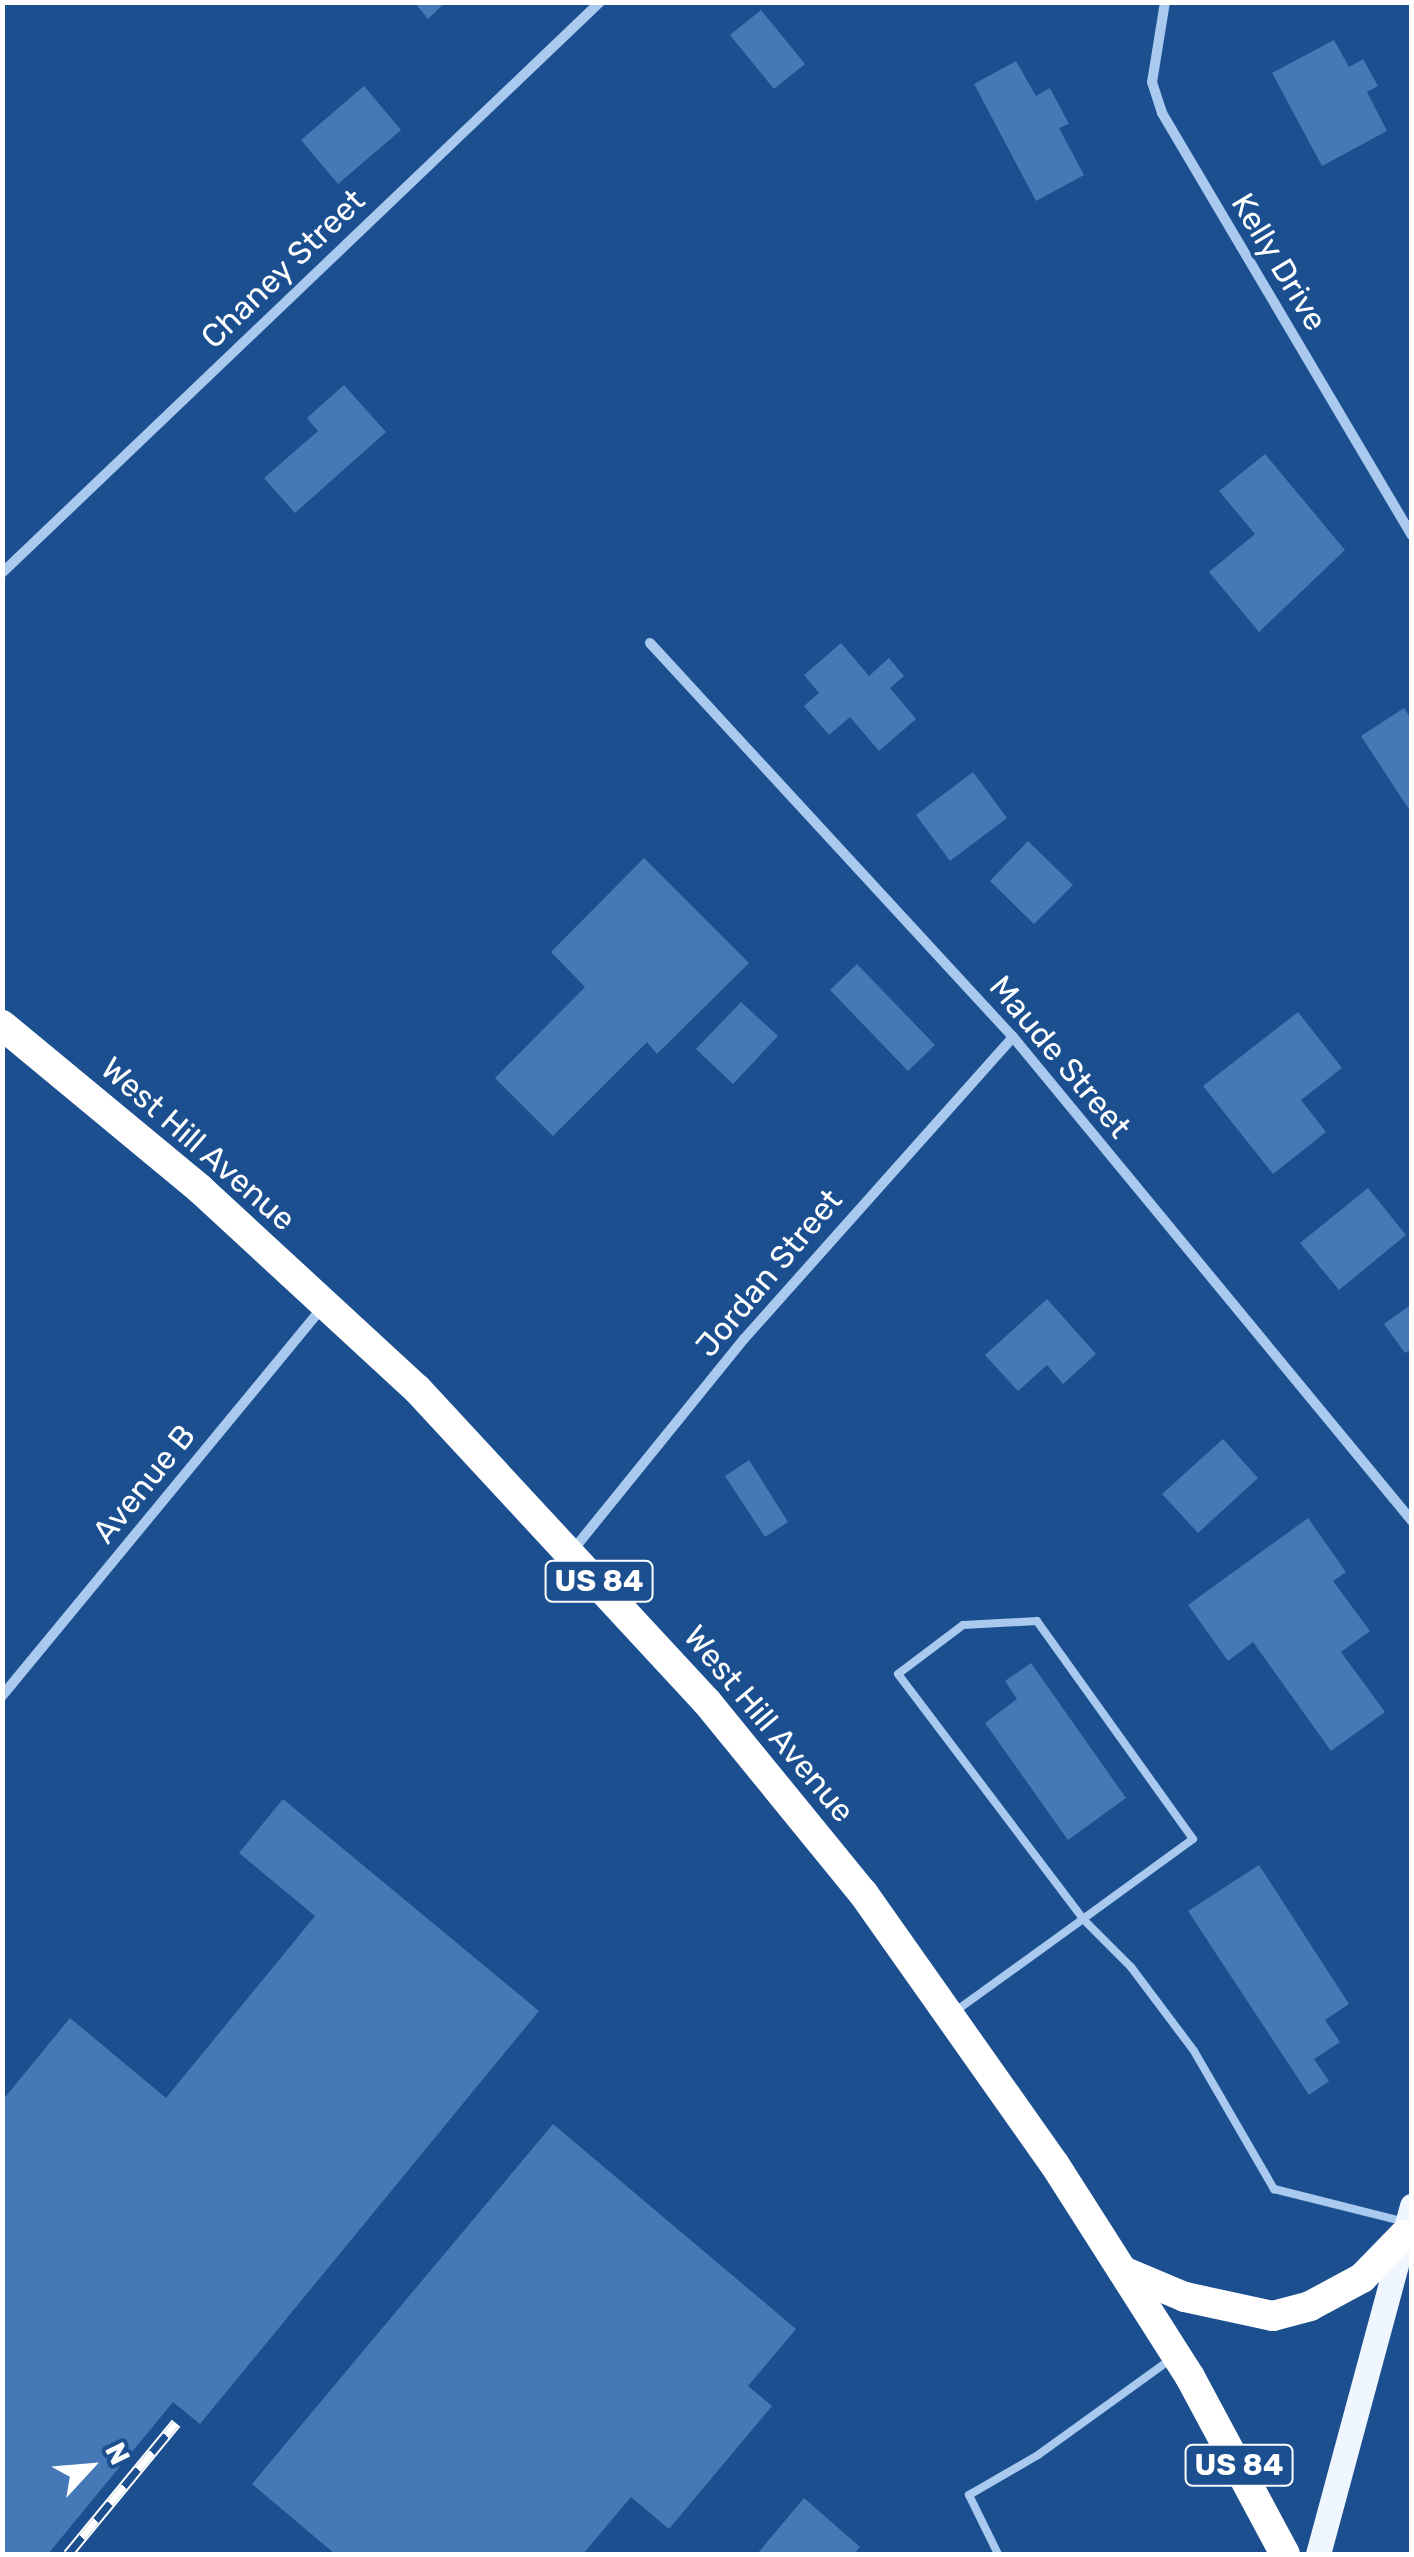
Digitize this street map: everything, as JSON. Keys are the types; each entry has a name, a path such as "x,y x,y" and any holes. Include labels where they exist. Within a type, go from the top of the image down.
{"highway":[{"name":"West Hill Avenue","path":"2,1025 200,1188 325,1304 572,1551 707,1702 863,1893 1123,2271 1176,2356 1285,2554"},
{"path":"1123,2271 1184,2297 1273,2316 1310,2306 1362,2278 1407,2221"}],"main road":[{"path":"1318,2554 1407,2221"}],"street":[{"name":"Chaney Street","path":"2,573 600,2"},
{"name":"Kelly Drive","path":"1165,2 1152,82 1162,113 1412,535"},
{"name":"Maude Street","path":"650,643 1013,1037 1412,1521"},
{"name":"Jordan Street","path":"572,1551 744,1339 1013,1037"},
{"name":"Avenue B","path":"2,1696 325,1304"}],"lane":[{"path":"949,2015 1082,1919 1194,1839 1037,1621 963,1625 898,1674 1082,1919 1131,1966 1194,2051 1274,2190 1407,2221"},
{"path":"998,2554 968,2495 1038,2456 1176,2356"}],"building":[{"path":"414,2 446,2 428,19"},
{"path":"761,10 805,64 774,89 730,35"},
{"path":"1334,40 1349,67 1363,59 1378,86 1367,92 1387,131 1322,166 1272,73"},
{"path":"1016,61 1036,96 1050,88 1069,124 1059,128 1084,175 1036,201 974,84"},
{"path":"364,86 401,130 338,184 301,140"},
{"path":"344,385 386,432 295,513 264,478 318,431 307,418"},
{"path":"1265,454 1345,550 1259,632 1209,572 1255,534 1219,491"},
{"path":"841,643 869,676 889,658 904,676 890,688 916,719 879,751 850,717 829,735 804,706 819,693 804,675"},
{"path":"1404,708 1412,720 1412,814 1361,736"},
{"path":"973,772 1007,818 950,861 916,815"},
{"path":"1028,841 1073,885 1034,924 990,881"},
{"path":"644,858 749,963 657,1054 647,1042 553,1136 495,1078 585,987 551,952"},
{"path":"857,964 935,1045 908,1071 830,990"},
{"path":"741,1002 778,1036 733,1084 696,1049"},
{"path":"1298,1012 1342,1068 1301,1100 1326,1132 1273,1174 1203,1086"},
{"path":"1368,1188 1406,1235 1339,1290 1300,1243"},
{"path":"1047,1299 1096,1354 1063,1384 1047,1365 1018,1391 985,1355"},
{"path":"1412,1304 1412,1349 1405,1353 1384,1324"},
{"path":"1223,1439 1258,1478 1198,1533 1162,1494"},
{"path":"749,1460 788,1522 765,1537 725,1476"},
{"path":"1308,1518 1346,1572 1333,1581 1370,1631 1341,1652 1385,1712 1331,1751 1253,1642 1228,1661 1188,1605"},
{"path":"1031,1663 1126,1798 1068,1840 985,1723 1017,1699 1005,1681"},
{"path":"283,1799 539,2011 200,2424 173,2402 48,2554 2,2554 2,2101 70,2018 166,2098 315,1916 239,1853"},
{"path":"1259,1865 1349,2004 1325,2020 1340,2042 1314,2059 1329,2081 1309,2095 1188,1911"},
{"path":"553,2124 796,2329 748,2386 772,2406 669,2529 631,2497 583,2554 335,2554 252,2484"},
{"path":"804,2498 860,2547 854,2554 757,2554"}],"railway":[{"path":"68,2554 176,2423"}]}
